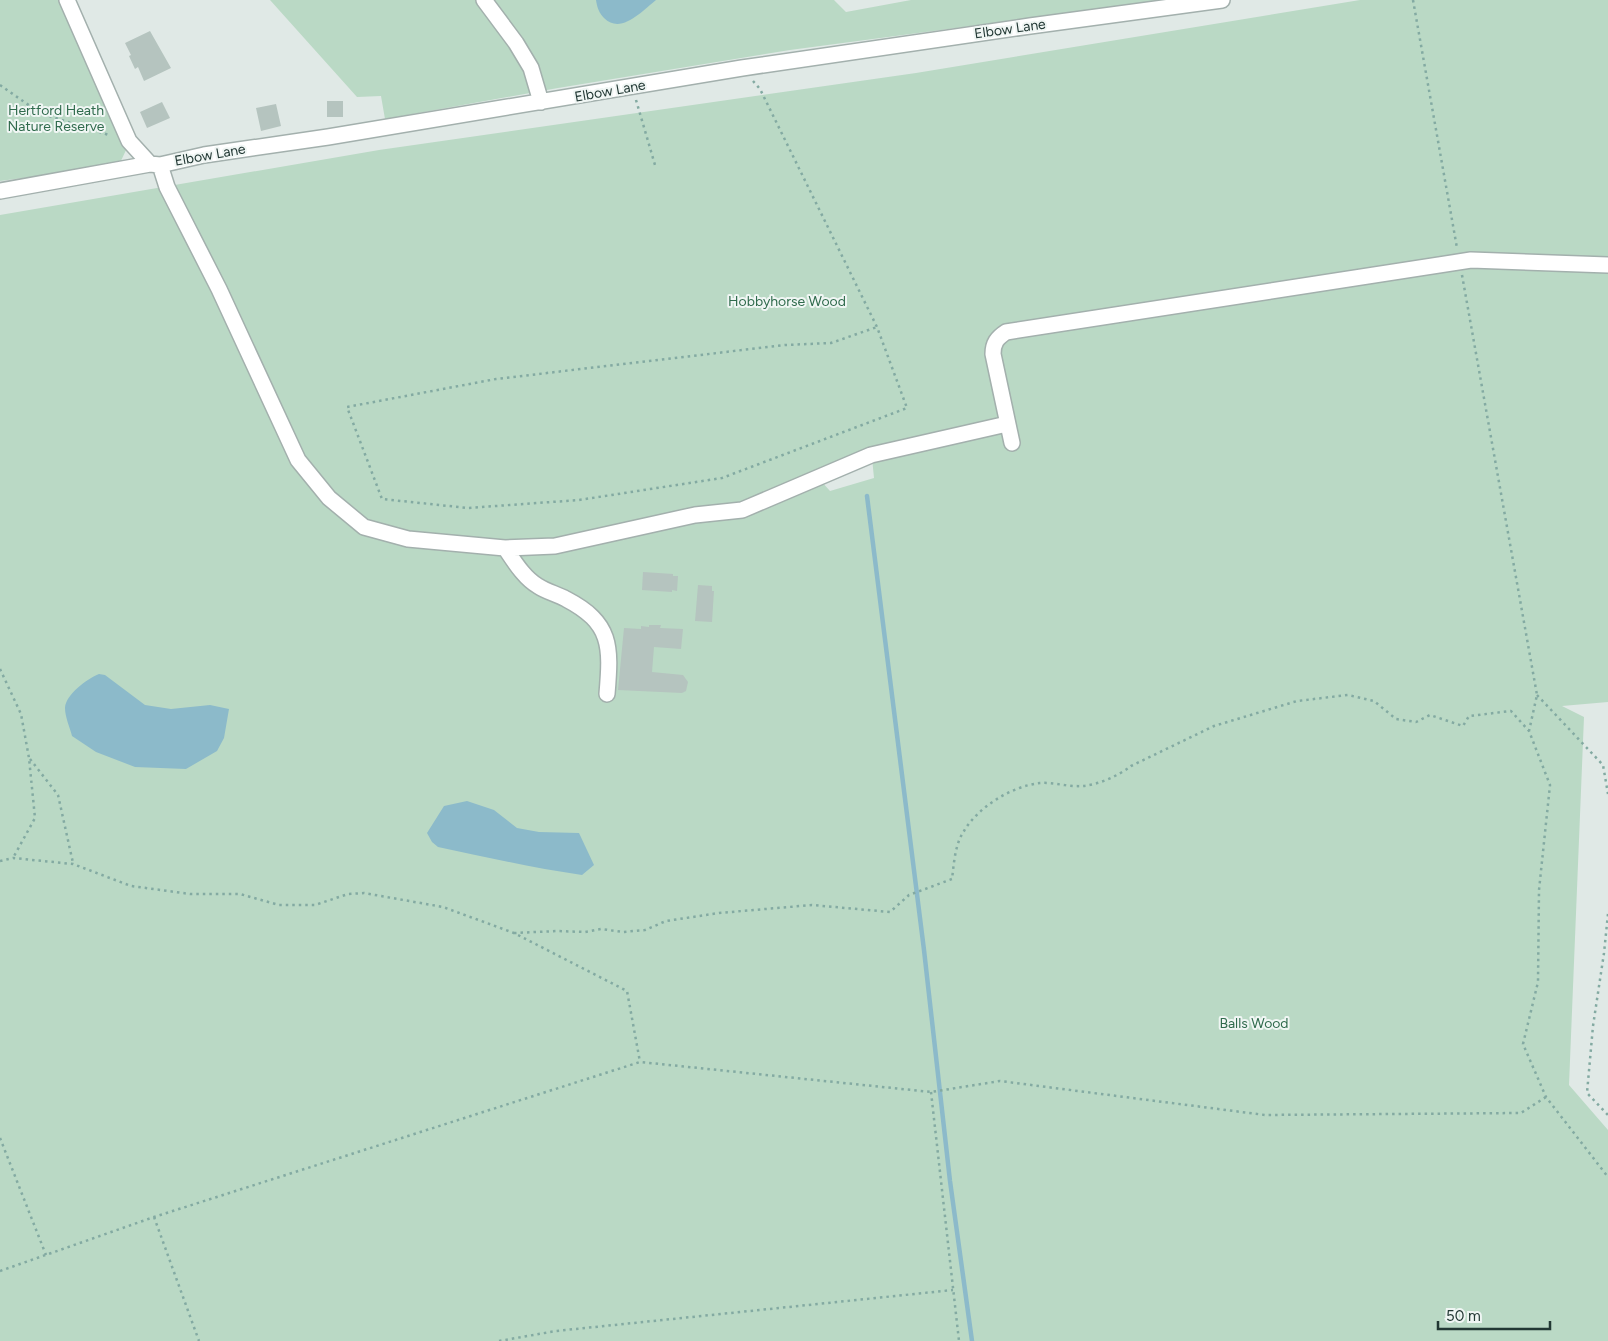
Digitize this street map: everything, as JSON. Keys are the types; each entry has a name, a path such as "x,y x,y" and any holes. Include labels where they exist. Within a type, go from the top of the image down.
{"lane":[{"path":"67,0 129,141 155,165 167,187 219,289 298,460 329,498 364,527 408,539 505,548 555,546 695,515 742,510 871,455 1007,424"},
{"path":"484,0 516,43 531,68 541,102"},
{"name":"Elbow Lane","path":"0,191 204,155 328,137 742,68 1222,0"},
{"path":"1012,444 993,354 993,347 998,338 1006,332 1471,260 1608,265"},
{"path":"505,548 522,571 537,586 565,599 598,621 605,635 608,651 607,694"}],"path":[{"path":"1413,0 1537,695 1528,731"},
{"path":"742,68 760,89 877,327 907,408 722,478 588,498 468,508 382,499 347,407 496,379 785,345 831,343 877,327"},
{"path":"0,85 40,113 129,141"},
{"path":"632,87 655,165"},
{"path":"0,669 22,714 30,758 35,818 13,858"},
{"path":"514,933 585,932 601,929 623,932 645,930 666,921 710,914 812,905 890,912 909,895 952,879 955,855 963,831 984,807 1011,791 1040,783 1083,786 1093,783 1120,774 1131,766 1214,726 1298,701 1348,695 1374,701 1396,719 1416,722 1430,715 1463,726 1470,716 1511,711 1528,731 1550,785 1539,890 1538,982 1523,1044 1546,1097 1608,1177"},
{"path":"1537,695 1603,765 1608,794"},
{"path":"30,758 58,796 73,864"},
{"path":"0,861 13,858 73,864 131,886 190,894 240,894 279,904 315,905 348,894 364,893 443,908 514,933 628,991 640,1062"},
{"path":"1608,914 1604,953 1592,1026 1587,1093 1608,1115"},
{"path":"0,1271 154,1217 640,1062 931,1092 1000,1081 1265,1115 1521,1114 1546,1097"},
{"path":"931,1092 959,1341"},
{"path":"0,1138 46,1255"},
{"path":"154,1217 199,1341"},
{"path":"499,1341 566,1330 953,1290"}],"green space":[{"name":"Hertford Heath Nature Reserve","path":"0,0 59,0 120,122 127,148 119,165 0,181"},
{"path":"270,0 834,0 846,12 911,0 1166,0 790,50 558,88 385,119 381,96 357,97"},
{"path":"1360,0 1608,0 1608,702 1562,706 1584,717 1569,1085 1608,1130 1608,1341 0,1341 0,215 379,150 916,73","holes":["871,448 874,478 830,491 812,471"]}],"water":[{"path":"596,0 656,0 631,20 617,24 611,23 602,16"},
{"path":"99,674 105,675 145,705 171,709 210,705 229,709 224,738 217,751 186,769 135,767 96,752 72,736 65,708 73,692 83,683"},
{"path":"467,801 494,810 517,828 539,832 579,833 594,865 582,875 438,847 432,842 427,833 444,806"}],"building":[{"path":"150,31 171,68 144,81 138,67 135,69 125,43"},
{"path":"327,101 343,101 343,117 327,117"},
{"path":"162,102 170,118 147,128 140,112"},
{"path":"276,104 281,126 261,131 256,108"},
{"path":"643,572 678,576 677,591 642,590"},
{"path":"698,585 712,586 712,591 714,591 712,622 695,621"},
{"path":"649,625 661,625 660,628 683,629 681,649 654,647 652,672 683,675 688,682 686,691 682,693 618,690 624,628 641,629 641,626 649,627"}],"waterway":[{"path":"867,496 924,950 950,1181 972,1341"}],"park label":[{"name":"Hobbyhorse Wood","path":"787,301"},
{"name":"Balls Wood","path":"1254,1023"}]}
